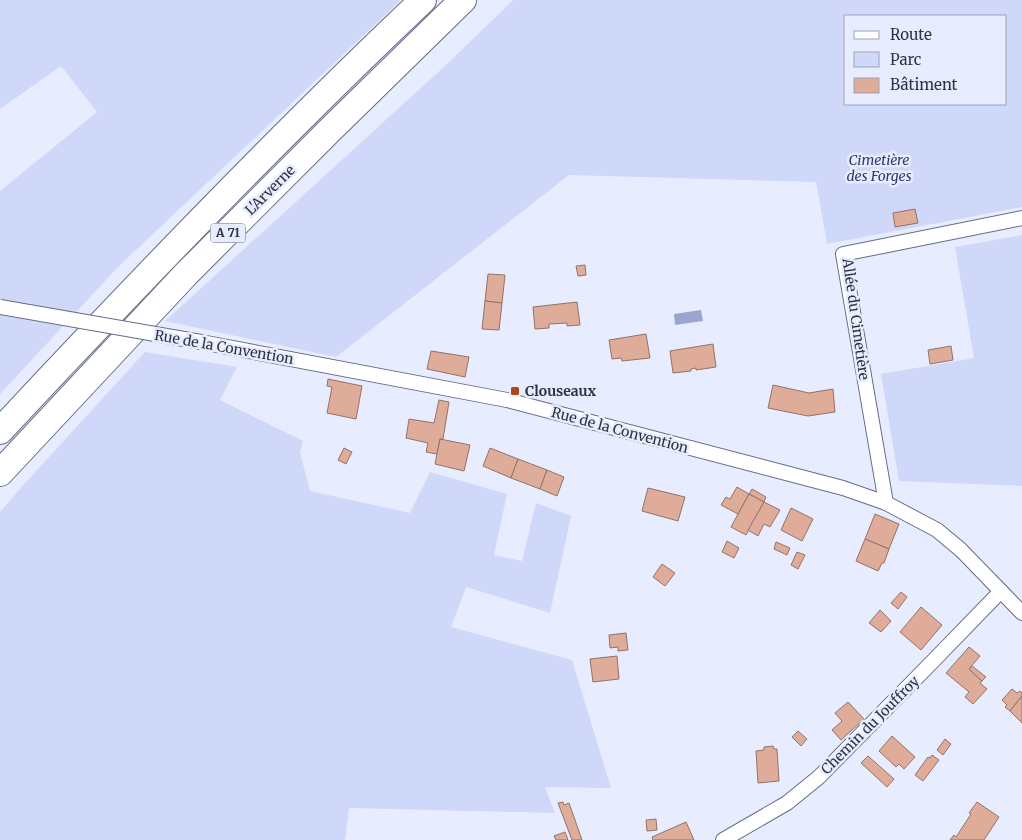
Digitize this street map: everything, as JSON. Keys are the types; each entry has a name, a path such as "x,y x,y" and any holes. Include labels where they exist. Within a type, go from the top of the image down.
{"highway":[{"name":"L'Arverne","path":"0,431 164,258 300,120 423,0"},
{"name":"L'Arverne","path":"0,472 187,273 463,0"}],"street":[{"name":"Allée du Cimetière","path":"886,503 844,254 1022,218"},
{"name":"Rue de la Convention","path":"0,307 201,342 507,400 843,488 886,503 937,530 961,550 1022,613"},
{"name":"Chemin du Jouffroy","path":"723,840 787,803 819,777 1001,591"}],"green space":[{"path":"0,0 401,0 118,267 0,394 0,191 97,112 61,66 0,109"},
{"name":"Cimetière des Forges","path":"513,0 1022,0 1022,207 827,244 816,182 569,175 336,357 165,321 446,65"},
{"path":"1022,235 1022,486 899,481 881,374 974,358 955,247"},
{"path":"145,352 237,367 220,400 303,441 300,452 310,491 410,513 430,472 507,494 494,555 522,561 536,503 571,516 550,613 466,587 451,627 572,660 611,788 545,787 555,813 349,808 345,840 0,840 0,512"}],"shaded area":[{"path":"701,310 703,321 675,325 674,314"}],"building":[{"path":"915,209 918,223 895,227 893,213"},
{"path":"585,265 586,275 578,276 576,266"},
{"path":"488,274 505,275 502,303 485,301"},
{"path":"485,301 502,303 499,330 482,329"},
{"path":"577,302 580,325 567,326 567,323 549,324 549,328 535,329 533,307"},
{"path":"646,334 650,358 622,361 621,358 612,359 609,340"},
{"path":"713,344 716,367 696,370 696,368 691,369 691,371 673,373 670,351"},
{"path":"951,346 953,360 930,364 928,350"},
{"path":"431,351 469,357 465,377 427,369"},
{"path":"328,379 362,386 356,419 327,413 332,387 327,386"},
{"path":"773,385 809,393 833,389 835,412 808,416 768,408"},
{"path":"439,400 449,402 443,439 440,439 437,454 426,452 428,443 406,438 409,419 434,423"},
{"path":"440,439 470,445 464,471 435,464"},
{"path":"344,448 352,452 346,464 338,460"},
{"path":"490,448 518,459 511,478 483,466"},
{"path":"518,459 547,470 540,489 511,478"},
{"path":"547,470 564,477 557,496 540,489"},
{"path":"737,487 749,494 738,514 721,505 726,497 730,499"},
{"path":"648,488 685,497 678,521 642,511"},
{"path":"752,489 766,497 764,502 749,494"},
{"path":"749,494 764,502 746,535 731,527"},
{"path":"764,502 780,510 770,527 764,524 758,536 748,530"},
{"path":"791,508 813,519 802,541 781,530"},
{"path":"875,514 899,524 889,549 865,539"},
{"path":"865,539 889,549 884,563 882,563 878,571 856,561"},
{"path":"727,541 739,548 734,558 722,552"},
{"path":"776,542 790,548 787,555 774,549"},
{"path":"797,552 805,555 798,569 791,565"},
{"path":"662,564 675,573 665,586 653,577"},
{"path":"901,592 907,597 898,609 891,603"},
{"path":"921,607 942,625 921,650 900,632"},
{"path":"880,610 891,621 881,632 869,623"},
{"path":"626,633 628,650 618,651 618,647 610,648 609,635"},
{"path":"969,647 980,656 969,669 982,681 980,683 987,689 973,704 965,697 969,692 946,673"},
{"path":"617,656 619,679 593,682 590,659"},
{"path":"972,666 986,677 982,681 969,669"},
{"path":"1012,689 1017,693 1020,691 1022,696 1010,711 1005,707 1007,705 1002,700"},
{"path":"1022,696 1022,723 1010,711"},
{"path":"848,702 864,719 841,740 832,730 842,721 835,713"},
{"path":"798,731 807,739 801,746 792,737"},
{"path":"892,736 915,757 904,769 899,764 896,767 879,751"},
{"path":"945,739 951,744 943,755 937,750"},
{"path":"773,746 774,749 777,749 779,781 758,783 756,751 764,750 764,747"},
{"path":"932,755 939,760 923,781 915,775 928,757 930,758"},
{"path":"868,756 894,779 887,787 861,763"},
{"path":"563,802 564,805 569,803 582,840 572,840 558,803"},
{"path":"977,802 999,817 984,840 950,840 954,835 956,837"},
{"path":"656,819 657,830 647,831 646,820"},
{"path":"686,822 694,840 653,840 652,837"},
{"path":"565,832 568,840 556,840 554,836"}],"place":[{"name":"Clouseaux","path":"515,391"}]}
